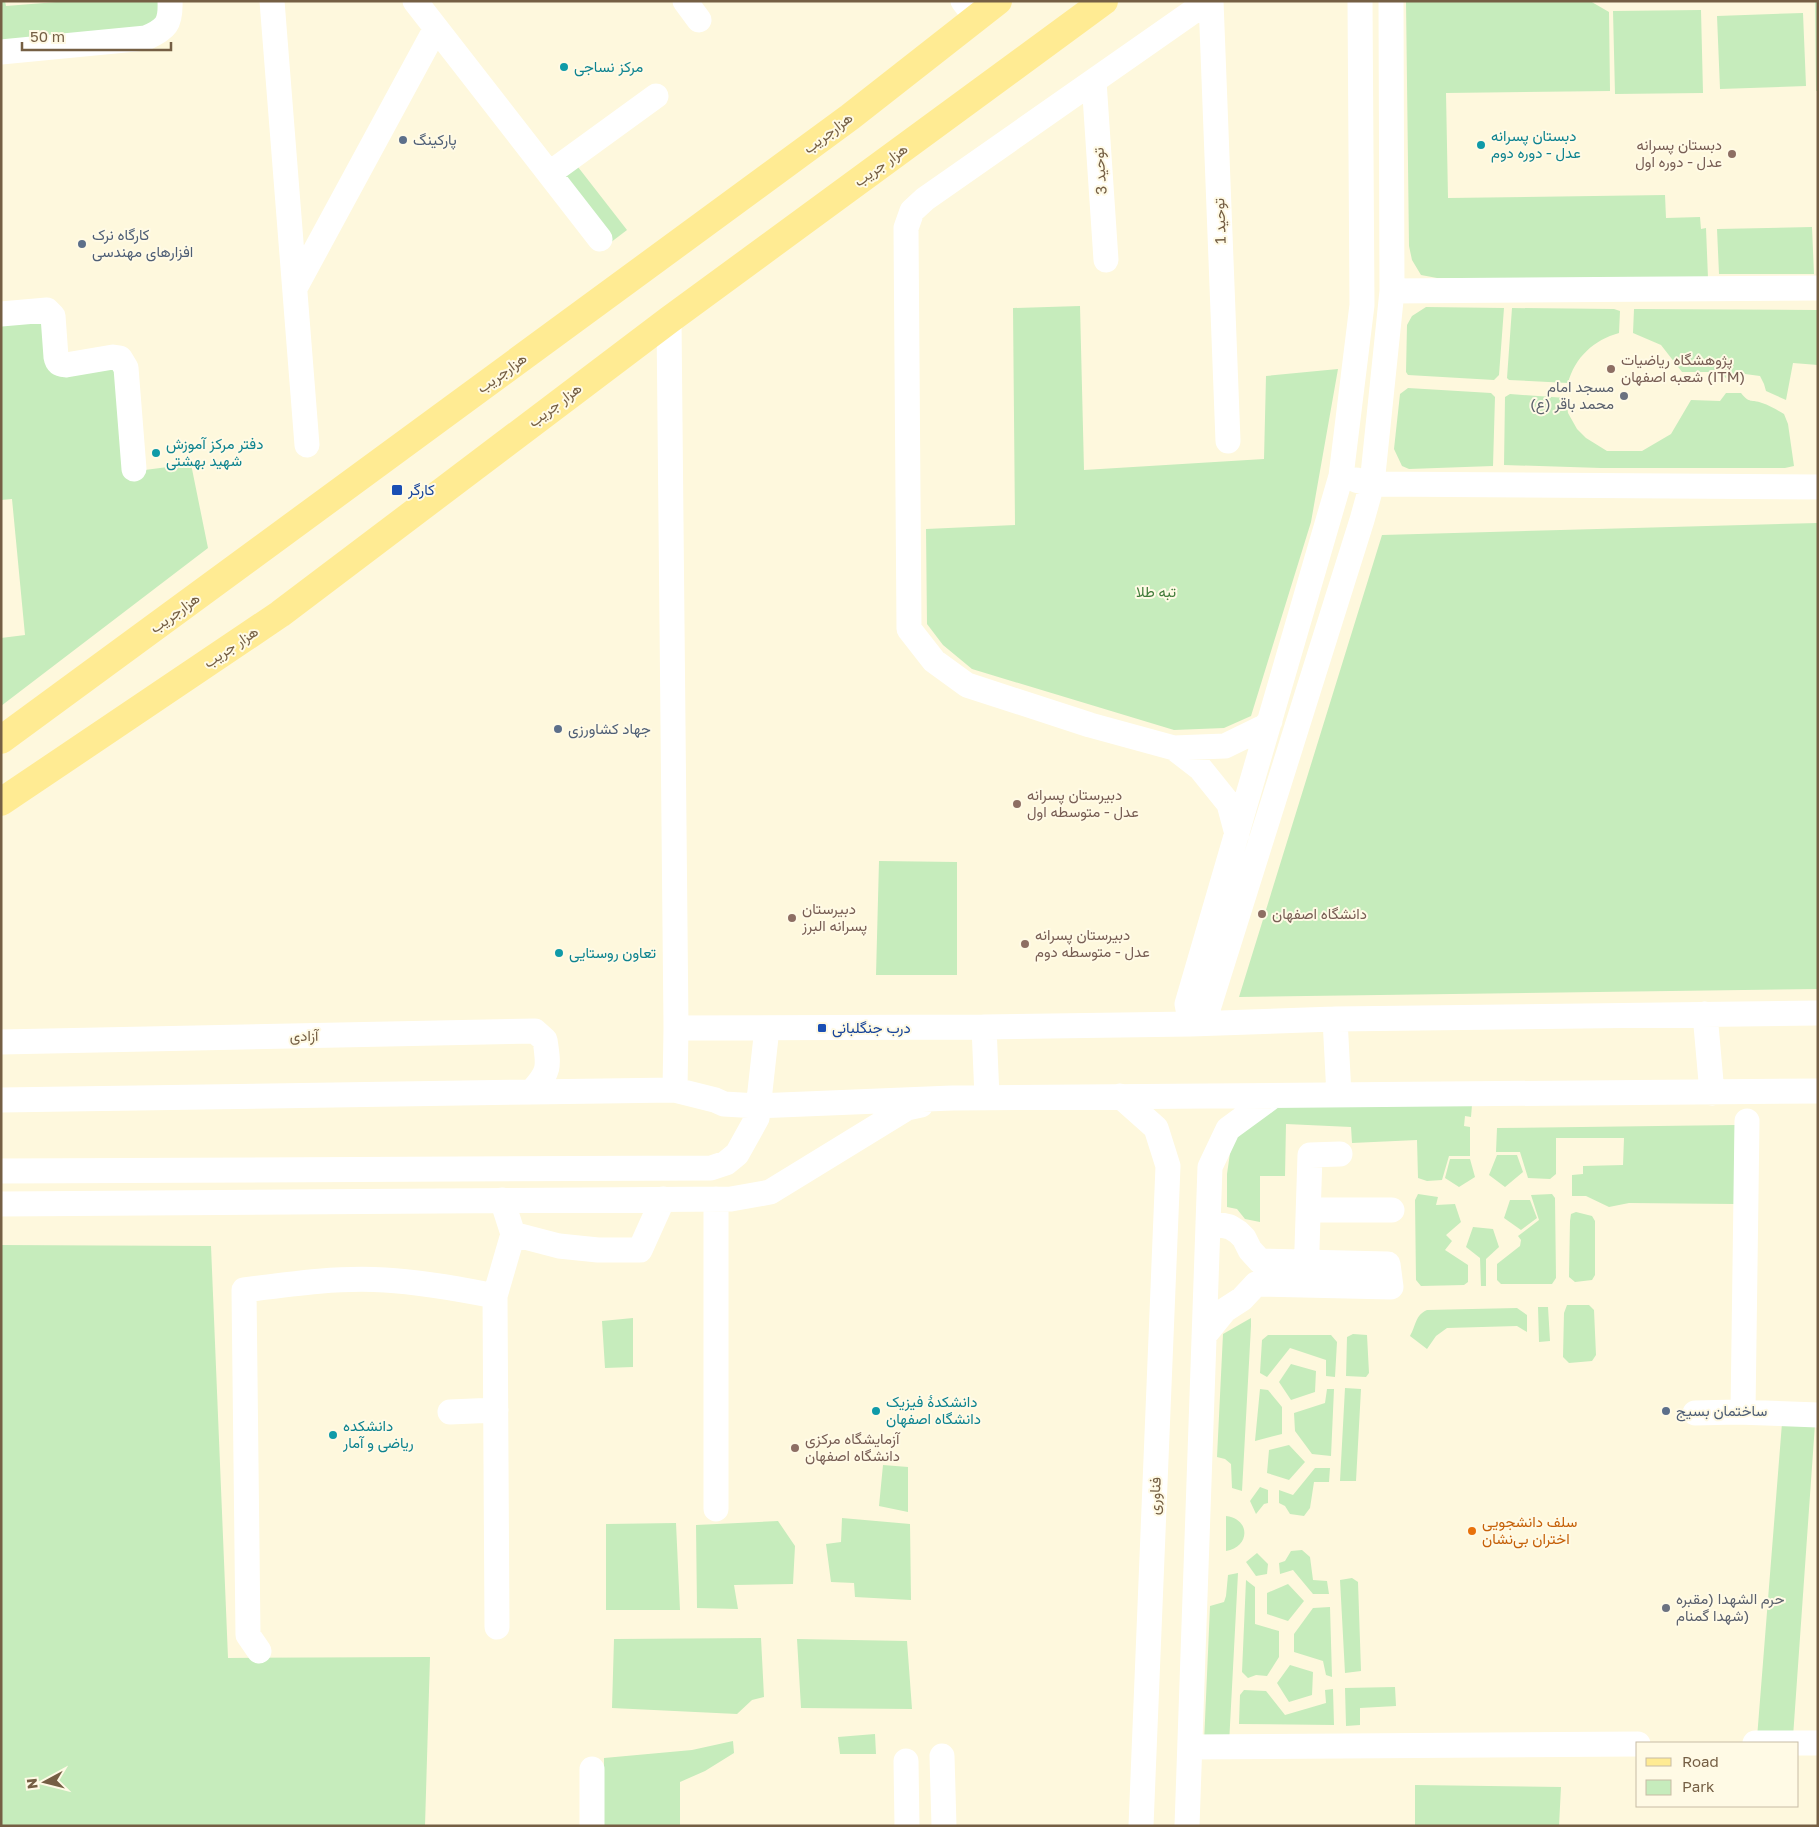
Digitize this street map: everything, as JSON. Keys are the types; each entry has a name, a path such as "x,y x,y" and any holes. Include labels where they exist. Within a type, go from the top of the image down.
{"main road":[{"name":"هزارجریب","path":"1,740 842,123 969,10 998,1"},
{"name":"هزار جریب","path":"1,802 280,614 668,320 1104,1"}],"street":[{"path":"1,52 146,38 168,23 171,14 170,1"},
{"path":"272,1 307,445"},
{"path":"415,1 600,239"},
{"path":"1210,1 925,199 912,212 906,228 909,629 934,661 967,685 1090,725 1174,748 1224,746 1264,727 1270,721"},
{"name":"توحید 1","path":"1210,1 1228,441"},
{"path":"1191,1024 1187,1004 1340,476 1362,305 1360,1"},
{"path":"1191,1024 1209,1006 1372,484 1392,291 1391,1"},
{"path":"295,288 436,28"},
{"name":"توحید 3","path":"1094,81 1106,260"},
{"path":"550,173 656,96"},
{"path":"1392,291 1818,288"},
{"path":"1,314 47,310 50,312 54,316 56,357 60,365 113,357 120,358 126,368 134,469"},
{"path":"668,320 676,1028 675,1090"},
{"path":"1340,476 1372,484 1818,487"},
{"path":"1174,748 1200,768 1229,804 1237,834"},
{"path":"676,1028 984,1027 1191,1024 1335,1019 1818,1013"},
{"path":"1705,1014 1712,1093"},
{"path":"1335,1019 1339,1095"},
{"path":"984,1027 986,1097"},
{"path":"1,1171 711,1168 726,1163 737,1154 757,1118 767,1028"},
{"name":"آزادی","path":"1,1042 535,1031 546,1040 549,1064 543,1079 531,1092"},
{"path":"1,1100 675,1090 724,1104 758,1106 986,1097 1818,1091"},
{"name":"فناوری","path":"1120,1096 1156,1128 1168,1166 1141,1826"},
{"path":"1187,1826 1210,1167 1228,1129 1273,1096"},
{"path":"1,1204 731,1199 770,1192 906,1108 952,1098"},
{"path":"1743,1412 1747,1121"},
{"path":"1306,1273 1310,1155 1340,1154"},
{"path":"716,1199 716,1510"},
{"path":"497,1628 495,1296 513,1234 502,1200"},
{"path":"513,1234 558,1246 598,1250 640,1250 662,1200"},
{"path":"1309,1210 1392,1210"},
{"path":"1208,1222 1230,1227 1238,1232 1260,1261 1306,1273 1346,1274"},
{"path":"1204,1336 1225,1310 1242,1299 1256,1284 1306,1273"},
{"path":"260,1650 248,1635 244,1290 302,1282 384,1279 426,1283 495,1296"},
{"path":"450,1412 496,1410"},
{"path":"1694,1413 1743,1412 1818,1415"},
{"path":"1799,1743 1818,1743"},
{"path":"1190,1747 1636,1744"},
{"path":"942,1756 944,1826"},
{"path":"906,1760 907,1826"},
{"path":"592,1768 592,1826"}],"green space":[{"path":"1,1 5,1 6,6 69,1 168,1 167,22 1,51"},
{"path":"1406,1 1590,1 1609,12 1610,91 1446,93 1448,198 1665,195 1666,218 1700,217 1701,229 1706,228 1708,278 1437,278 1421,275 1412,260 1409,246"},
{"path":"1815,1 1818,1 1818,91 1816,91"},
{"path":"1701,10 1703,93 1615,94 1613,11"},
{"path":"1803,13 1806,86 1720,89 1717,16"},
{"path":"571,158 627,230 606,246 550,173"},
{"path":"1812,227 1814,274 1719,274 1717,229"},
{"name":"تبه طلا","path":"1080,306 1084,470 1264,459 1266,376 1338,369 1311,522 1251,716 1224,728 1174,730 972,669 943,645 927,624 926,529 1015,525 1013,308"},
{"path":"1426,307 1504,308 1499,375 1494,380 1408,375 1406,372 1407,325 1412,316"},
{"path":"54,308 59,360 125,353 137,471 191,464 208,548 1,706 1,638 25,635 12,499 1,500 1,313"},
{"path":"1512,308 1614,309 1620,311 1619,333 1601,340 1587,351 1575,365 1568,383 1509,380 1507,378"},
{"path":"1634,309 1818,310 1818,365 1793,363 1786,400 1766,391 1760,376 1745,374 1737,379 1727,379 1719,372 1682,372 1661,345 1633,333"},
{"path":"1408,388 1491,393 1495,397 1493,466 1409,469 1402,466 1394,449 1400,394"},
{"path":"1726,393 1741,393 1749,400 1765,404 1784,414 1788,424 1794,466 1785,468 1601,468 1504,465 1505,397 1510,394 1566,398 1568,413 1577,429 1586,438 1607,451 1642,451 1671,434 1691,400 1720,401"},
{"path":"1818,523 1818,989 1239,997 1382,535"},
{"path":"879,861 957,862 957,975 876,975"},
{"path":"1472,1105 1471,1117 1465,1116 1464,1126 1470,1127 1470,1156 1449,1156 1442,1180 1427,1181 1418,1178 1417,1140 1352,1143 1351,1127 1286,1124 1285,1176 1260,1176 1260,1222 1245,1219 1237,1209 1227,1207 1227,1174 1230,1153 1236,1138 1274,1107"},
{"path":"1735,1125 1734,1204 1629,1203 1609,1207 1586,1196 1572,1196 1572,1175 1583,1174 1583,1166 1623,1165 1624,1138 1556,1138 1556,1174 1550,1179 1528,1178 1520,1152 1496,1152 1497,1128"},
{"path":"1497,1155 1517,1155 1523,1172 1505,1187 1489,1175"},
{"path":"1450,1159 1470,1159 1475,1177 1459,1187 1445,1178"},
{"path":"1418,1194 1438,1197 1436,1205 1455,1204 1461,1222 1446,1235 1452,1241 1445,1250 1468,1265 1468,1282 1464,1285 1421,1286 1416,1280 1415,1200"},
{"path":"1552,1194 1555,1198 1556,1278 1552,1284 1501,1284 1497,1280 1497,1264 1520,1246 1521,1240 1518,1236 1539,1220 1531,1195"},
{"path":"1510,1200 1530,1200 1537,1218 1521,1230 1504,1218"},
{"path":"1576,1212 1592,1216 1595,1221 1595,1275 1592,1280 1575,1282 1569,1277 1570,1221 1571,1214"},
{"path":"1473,1227 1493,1229 1499,1247 1486,1259 1486,1286 1481,1286 1480,1258 1466,1247"},
{"path":"1,1245 211,1246 228,1658 430,1657 425,1826 1,1826"},
{"path":"1567,1305 1589,1305 1594,1310 1596,1355 1592,1361 1569,1363 1563,1357 1564,1313"},
{"path":"1538,1307 1548,1307 1550,1341 1539,1342"},
{"path":"1517,1308 1527,1315 1527,1332 1517,1326 1447,1328 1436,1336 1427,1349 1410,1336 1418,1318 1427,1310"},
{"path":"633,1318 633,1367 605,1368 602,1321"},
{"path":"1251,1318 1242,1491 1232,1488 1231,1464 1225,1459 1217,1457 1223,1334"},
{"path":"1353,1334 1367,1335 1369,1373 1366,1377 1346,1376 1347,1337"},
{"path":"1268,1335 1331,1335 1337,1342 1335,1377 1326,1376 1326,1360 1290,1348 1267,1377 1260,1373 1262,1340"},
{"path":"1291,1364 1316,1371 1315,1392 1291,1400 1279,1382"},
{"path":"1345,1388 1361,1389 1356,1481 1340,1481"},
{"path":"1260,1389 1268,1390 1282,1407 1282,1434 1255,1441"},
{"path":"1327,1389 1334,1389 1331,1456 1312,1454 1295,1431 1294,1413 1325,1403"},
{"path":"1782,1423 1815,1424 1793,1737 1757,1738"},
{"path":"1289,1445 1305,1462 1289,1480 1267,1473 1269,1450"},
{"path":"883,1465 908,1467 908,1512 879,1506"},
{"path":"1315,1468 1330,1468 1329,1482 1314,1482 1310,1508 1304,1516 1290,1514 1285,1506 1279,1503 1279,1490 1293,1495"},
{"path":"1260,1487 1268,1490 1268,1503 1264,1504 1256,1514 1250,1501"},
{"path":"1226,1516 1240,1522 1244,1533 1240,1544 1226,1551"},
{"path":"842,1518 910,1524 911,1600 855,1597 854,1583 831,1582 826,1544 841,1542"},
{"path":"778,1521 795,1546 793,1584 734,1585 738,1609 697,1608 696,1525"},
{"path":"676,1523 680,1610 606,1610 606,1524"},
{"path":"1302,1550 1310,1557 1313,1580 1327,1581 1329,1594 1313,1594 1293,1570 1280,1574 1279,1563 1285,1561 1291,1551"},
{"path":"1257,1553 1268,1564 1267,1574 1256,1576 1246,1562"},
{"path":"1238,1573 1229,1744 1204,1743 1210,1606 1224,1602 1228,1575"},
{"path":"1352,1578 1358,1582 1361,1671 1345,1673 1340,1580"},
{"path":"1246,1580 1255,1587 1255,1624 1279,1631 1279,1657 1267,1676 1256,1675 1248,1678 1242,1672"},
{"path":"1288,1584 1304,1601 1288,1621 1267,1614 1267,1593"},
{"path":"1330,1607 1332,1677 1326,1675 1323,1661 1294,1652 1294,1634 1313,1608"},
{"path":"761,1638 764,1697 752,1700 737,1714 612,1708 614,1639"},
{"path":"797,1639 907,1641 912,1709 801,1708"},
{"path":"1290,1665 1313,1672 1312,1695 1289,1702 1277,1683"},
{"path":"1395,1687 1396,1706 1360,1708 1360,1725 1346,1726 1345,1688"},
{"path":"1333,1689 1334,1725 1239,1724 1240,1695 1244,1690 1266,1691 1285,1715 1326,1703 1325,1690"},
{"path":"875,1734 876,1754 840,1754 838,1737"},
{"path":"733,1741 734,1753 705,1771 680,1782 680,1826 604,1826 604,1758 692,1750"},
{"path":"1415,1785 1561,1787 1559,1826 1415,1826"}],"place":[{"name":"مرکز نساجی","path":"564,67"},
{"name":"پارکینگ","path":"403,140"},
{"name":"دبستان پسرانه عدل - دوره دوم","path":"1481,145"},
{"name":"دبستان پسرانه عدل - دوره اول","path":"1732,154"},
{"name":"کارگاه نرک افزارهای مهندسی","path":"82,244"},
{"name":"پژوهشگاه رياضيات شعبه اصفهان (ITM)","path":"1611,369"},
{"name":"مسجد امام محمد باقر (ع)","path":"1624,396"},
{"name":"دفتر مرکز آموزش شهید بهشتی","path":"156,453"},
{"name":"کارگر","path":"397,490"},
{"name":"جهاد کشاورزی","path":"558,729"},
{"name":"دبیرستان پسرانه عدل - متوسطه اول","path":"1017,804"},
{"name":"دانشگاه اصفهان","path":"1262,914"},
{"name":"دبیرستان پسرانه البرز","path":"792,918"},
{"name":"دبیرستان پسرانه عدل - متوسطه دوم","path":"1025,944"},
{"name":"تعاون روستایی","path":"559,953"},
{"name":"درب جنگلبانی","path":"822,1028"},
{"name":"دانشکدهٔ فیزیک دانشگاه اصفهان","path":"876,1411"},
{"name":"ساختمان بسیج","path":"1666,1411"},
{"name":"دانشکده ریاضی و آمار","path":"333,1435"},
{"name":"آزمایشگاه مرکزی دانشگاه اصفهان","path":"795,1448"},
{"name":"سلف دانشجویی اختران بی‌نشان","path":"1472,1531"},
{"name":"حرم الشهدا (مقبره شهدا گمنام)","path":"1666,1608"}]}
